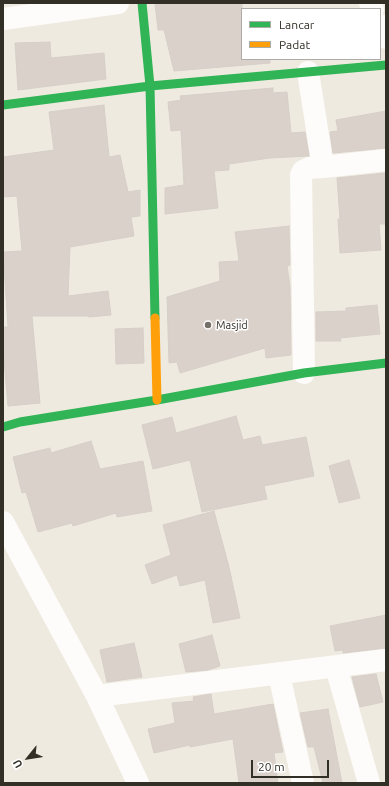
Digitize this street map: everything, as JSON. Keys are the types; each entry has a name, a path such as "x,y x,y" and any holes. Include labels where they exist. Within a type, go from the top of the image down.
{"street":[{"path":"3,19 118,3"},
{"path":"142,3 150,86 157,400"},
{"path":"381,27 386,38"},
{"path":"3,105 150,86 386,64"},
{"path":"308,72 323,168"},
{"path":"304,373 301,175 303,171 308,168 323,168 386,160"},
{"path":"3,427 20,422 157,400 304,373 386,363"},
{"path":"3,522 97,696 138,783"},
{"path":"97,696 386,660"},
{"path":"336,667 368,783"},
{"path":"279,674 303,783"}],"building":[{"path":"155,3 242,3 241,60 270,60 270,63 174,71 164,30 158,30"},
{"path":"50,42 51,58 104,53 106,79 18,90 15,43"},
{"path":"273,88 273,93 287,92 291,133 305,132 309,156 270,158 229,164 229,170 214,171 218,208 165,214 165,188 184,185 181,130 171,131 168,102 181,100 180,96"},
{"path":"104,105 109,157 120,155 128,192 140,190 140,216 131,217 134,236 70,247 68,296 108,291 111,315 89,317 32,316 40,403 8,406 3,349 3,327 8,327 3,252 22,251 17,196 3,197 3,157 54,150 49,112"},
{"path":"386,111 386,148 333,153 330,132 338,131 336,120"},
{"path":"386,173 386,224 379,224 381,250 340,253 338,219 340,219 337,178"},
{"path":"289,226 290,265 287,266 290,286 291,355 266,358 265,348 180,373 177,362 169,363 167,297 220,281 219,262 239,261 235,232"},
{"path":"377,305 380,334 340,338 341,341 316,341 316,312 346,311 346,308"},
{"path":"143,328 144,363 116,364 115,329"},
{"path":"236,416 243,440 260,436 262,445 306,437 314,476 264,486 267,499 202,512 190,460 153,469 142,425 172,417 176,433"},
{"path":"91,441 100,469 143,461 152,511 117,517 116,513 73,526 72,523 38,532 26,492 22,493 13,457 50,448 51,453"},
{"path":"349,460 360,498 339,503 329,466"},
{"path":"214,511 229,567 240,618 213,623 205,580 180,586 177,575 152,584 145,565 171,555 163,525"},
{"path":"386,615 386,648 343,653 343,650 335,651 330,626"},
{"path":"212,635 220,666 208,670 186,672 179,644"},
{"path":"134,643 142,677 107,682 100,650"},
{"path":"376,674 383,702 360,707 352,677"},
{"path":"211,694 214,714 273,704 283,752 274,753 278,783 239,783 233,739 190,747 190,745 154,753 148,729 175,723 172,703 194,701 193,697"},
{"path":"328,709 342,783 323,783 314,747 308,747 300,713"}],"traffic: fast":[{"path":"142,3 150,86 155,318"},
{"path":"3,105 150,86 386,65"},
{"path":"3,427 20,422 157,400 304,373 386,363"}],"traffic: slow":[{"path":"155,318 157,400"}],"place":[{"name":"Masjid","path":"208,325"}]}
